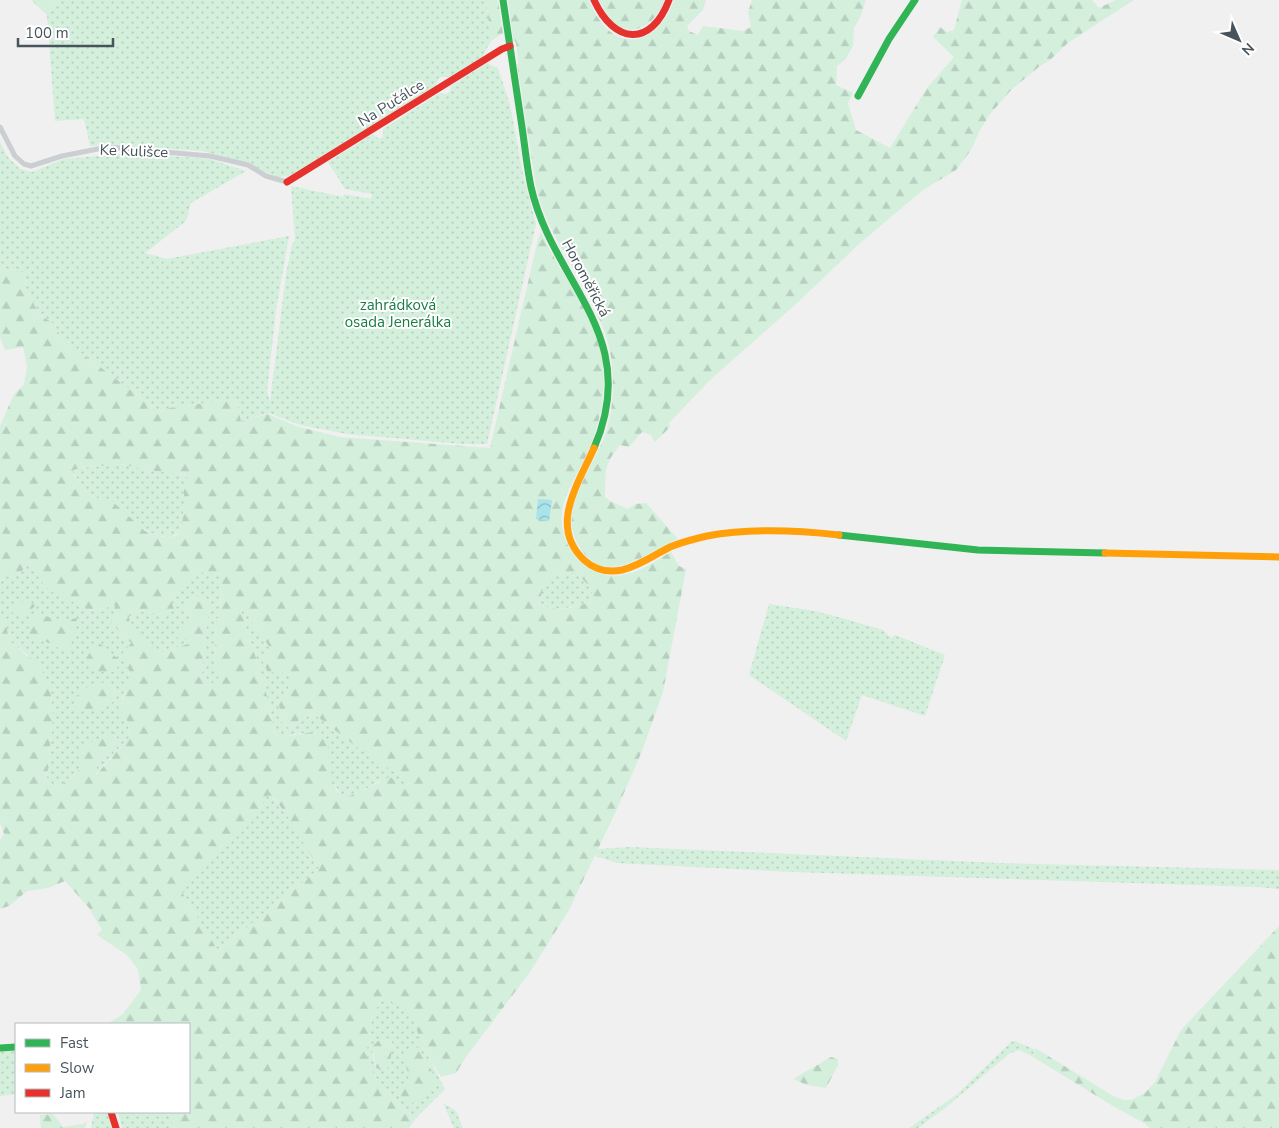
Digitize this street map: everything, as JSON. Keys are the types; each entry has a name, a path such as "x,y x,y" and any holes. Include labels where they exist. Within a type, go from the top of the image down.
{"main road":[{"name":"Horoměřická","path":"503,0 531,187 537,209 548,236 589,308 602,341 607,361 607,403 604,420 598,439 571,498 567,513 569,537 573,546 585,561 599,569 612,571 631,568 669,548 695,539 718,534 780,532 862,536 980,550 1279,557"},
{"path":"594,0 599,11 612,27 625,33 633,34 649,29 656,24 662,17 669,0"},
{"path":"858,96 888,39 915,0"},
{"name":"Na Pučálce","path":"287,182 502,49 510,46"},
{"path":"0,1048 14,1045"},
{"path":"111,1113 116,1128"}],"street":[{"name":"Ke Kulišce","path":"0,127 15,156 24,164 31,166 62,156 108,147 210,156 248,165 266,176 287,182"}],"green space":[{"path":"31,0 58,0 47,15"},
{"path":"58,0 486,0 491,41 482,57 450,77 441,77 436,85 290,176 278,177 233,159 202,151 110,145 90,146 84,119 55,121 47,15"},
{"path":"486,0 498,0 503,33 491,41"},
{"path":"508,0 589,0 599,20 611,32 625,39 635,39 644,37 659,26 666,18 674,0 706,0 703,10 687,26 689,31 698,35 703,26 743,31 751,27 748,12 752,0 866,0 854,28 853,46 845,60 837,66 836,85 853,93 848,103 856,130 890,148 927,88 954,57 933,37 940,27 947,32 954,30 962,0 1092,0 1099,8 1116,0 1134,0 1069,42 1050,60 1012,89 991,113 980,130 971,150 956,170 923,190 859,244 796,304 709,381 669,423 670,427 655,442 651,435 642,432 629,447 620,445 606,469 605,497 628,509 635,504 646,503 678,539 630,563 605,566 594,562 583,552 575,537 572,522 573,507 578,492 606,432 610,416 613,382 609,345 593,306 551,229 543,210 534,175 517,64 519,63 516,43 513,38"},
{"path":"599,0 664,0 653,19 640,28 633,30 615,24"},
{"name":"zahrádková osada Jenerálka","path":"487,63 499,71 510,105 523,174 536,224 487,444 462,444 347,434 300,425 269,413 241,421 236,399 169,408 160,412 87,357 65,344 54,324 39,314 26,289 25,273 0,267 0,142 7,156 20,169 32,172 64,159 131,153 210,159 246,171 191,203 186,221 145,253 167,259 289,236 276,310 267,391 270,402 286,274 295,239 291,186 343,197 344,194 371,199 372,194 345,189 328,162 373,134 379,139 383,137 383,129 440,93 446,94 450,92 451,86"},
{"path":"541,232 594,329 600,347 604,377 600,414 594,437 563,505 562,526 565,539 579,561 589,569 600,574 613,576 633,573 671,552 679,566 686,569 663,692 642,751 617,809 569,910 530,972 456,1073 441,1077 423,1046 413,1021 406,1010 400,1006 380,1001 372,1019 367,1049 367,1064 382,1087 415,1119 409,1128 175,1128 168,1113 190,1113 190,1023 109,1023 123,1014 141,990 138,969 127,955 97,935 102,930 89,908 65,881 48,888 27,891 9,906 0,909 0,840 4,834 0,822 0,618 5,618 9,641 40,666 51,693 53,714 47,778 55,787 61,785 80,769 82,746 115,733 120,744 97,766 96,775 129,738 128,722 120,710 129,676 129,670 122,654 131,643 112,624 115,605 93,610 77,605 61,594 48,589 30,562 19,574 3,578 0,581 0,426 14,394 24,385 27,366 23,347 5,350 0,337 0,267 25,273 26,289 39,314 54,324 65,344 87,357 160,412 169,408 236,399 241,421 268,414 296,426 339,437 490,448","holes":["112,464 188,476 184,484 181,532 176,536 163,537 145,531 112,501 90,496 71,471","199,572 221,574 220,614 215,623 216,667 219,681 206,685 202,672 209,605 198,597 185,600 183,605 193,620 179,628 176,637 190,641 188,644 163,652 160,652 130,624 129,617 137,611 164,614 174,609 168,594 179,593","576,573 591,590 593,601 579,606 559,609 538,605 549,577","241,611 247,611 250,620 271,649 262,660 268,673 280,672 290,677 288,689 278,700 283,726 291,728 300,719 314,714 354,745 410,783 404,787 390,777 351,796 344,797 336,790 329,764 327,741 320,731 281,737 275,734 265,687","268,795 275,799 319,869 218,951 183,894 186,886 250,824"]},
{"path":"112,464 189,477 184,484 181,532 170,536 158,536 147,531 101,500 90,496 71,470"},
{"path":"30,562 40,580 51,590 70,599 81,607 96,610 115,605 112,624 131,643 127,664 130,683 123,695 120,710 128,722 129,738 95,775 97,766 120,744 80,754 80,769 61,785 55,787 47,778 53,714 51,693 27,654 9,641 5,618 0,618 0,581 3,578 19,574","holes":["52,618 62,621 77,619 62,650 53,644 32,638"]},
{"path":"199,572 221,574 220,614 215,623 216,667 220,681 206,685 202,672 209,605 198,597 185,600 183,605 193,620 189,622 177,637 191,641 188,644 163,652 160,652 129,624 129,617 137,611 164,614 174,609 168,594 179,593"},
{"path":"576,573 591,590 593,601 566,608 538,605 549,577"},
{"path":"24,601 35,605 27,613 11,612 15,606"},
{"path":"769,604 815,611 842,618 883,630 891,638 895,635 945,655 925,716 862,695 846,741 749,675"},
{"path":"241,611 247,611 250,620 271,649 280,672 291,677 288,689 278,700 283,726 291,728 300,719 314,714 354,745 410,782 404,787 379,781 356,795 344,797 332,778 327,741 301,733 281,737 275,734 265,687"},
{"path":"35,613 62,621 77,618 70,650 62,650 53,644 32,638 28,632 30,620"},
{"path":"98,642 118,659 117,672 96,672 84,663"},
{"path":"107,682 114,685 117,696 114,701 102,711 77,710 74,698 90,685"},
{"path":"268,795 275,800 288,817 319,869 218,951 183,894 186,886"},
{"path":"630,847 1000,863 1279,870 1279,889 793,872 617,863 595,856 598,849"},
{"path":"1279,926 1279,1128 1150,1128 1033,1057 1035,1048 1115,1097 1124,1100 1131,1100 1145,1093 1155,1082 1181,1030"},
{"path":"380,1001 391,1002 404,1007 412,1015 423,1046 445,1089 415,1119 382,1087 367,1064 367,1049 372,1019","holes":["387,1038 393,1044 389,1067 376,1067 372,1053"]},
{"path":"387,1038 393,1045 389,1067 382,1071 376,1067 372,1047 378,1041"},
{"path":"1015,1041 1034,1049 1033,1057 1020,1050 1010,1053 944,1109 918,1128 909,1128 956,1095 1011,1042"},
{"path":"418,1047 437,1083 427,1094 409,1105 397,1091 399,1086 409,1080 404,1054"},
{"path":"0,1051 15,1051 15,1094 0,1096"},
{"path":"831,1057 838,1059 838,1065 826,1088 807,1085 793,1079"},
{"path":"443,1103 456,1111 463,1128 454,1128"},
{"path":"94,1113 108,1113 112,1128 91,1128"},
{"path":"118,1113 168,1113 175,1128 122,1128"},
{"path":"53,1114 63,1127 83,1124 87,1121 85,1128 41,1128 40,1115"}],"water":[{"path":"538,499 552,500 549,521 536,519"}],"traffic: fast":[{"path":"503,0 531,187 542,221 589,312 601,341 608,373 606,408 594,448"},
{"path":"858,96 889,39 915,0"},
{"path":"839,535 978,550 1105,553"},
{"path":"0,1048 15,1047"}],"traffic: slow":[{"path":"594,448 575,490 567,519 568,533 573,547 584,560 597,568 606,571 622,570 675,545 723,533 773,531 839,535"},
{"path":"1105,553 1279,557"}],"traffic: jam":[{"path":"594,0 602,15 612,25 622,32 632,34 643,33 652,26 661,16 669,0"},
{"path":"287,182 502,49 510,46"},
{"path":"111,1113 116,1128"}]}
